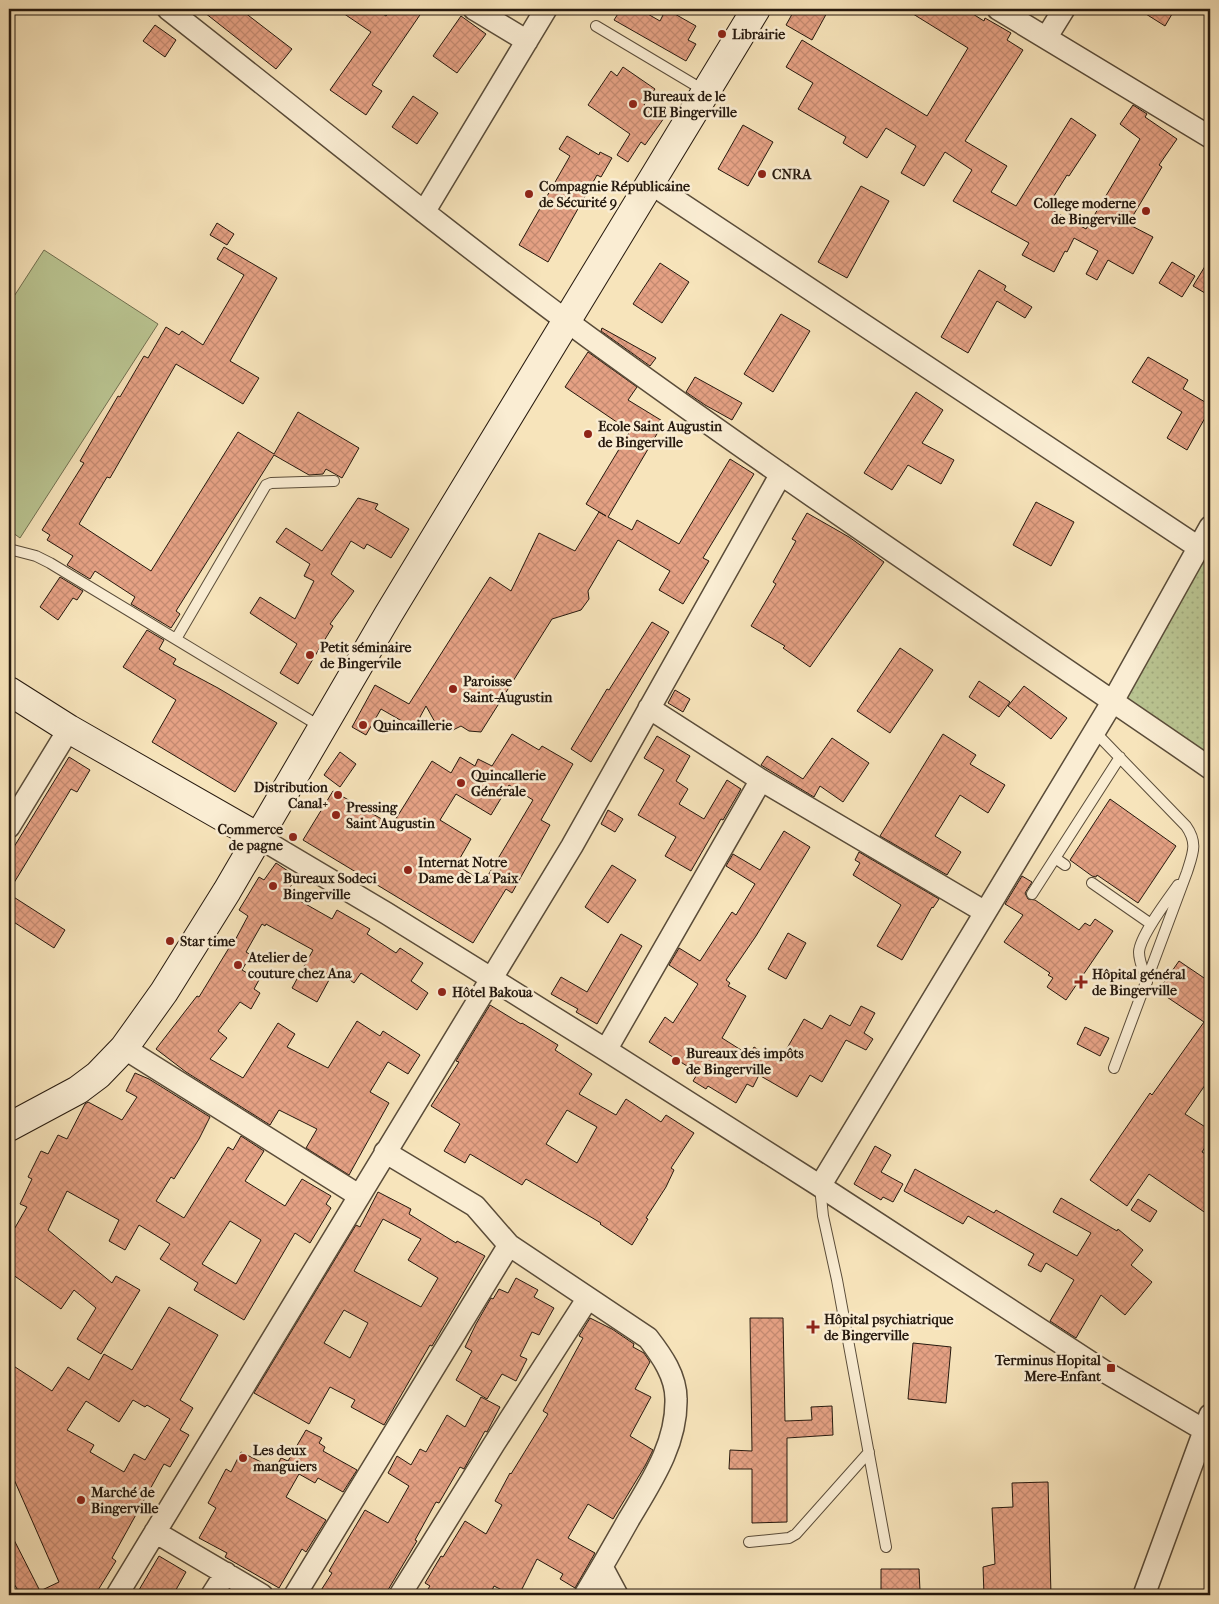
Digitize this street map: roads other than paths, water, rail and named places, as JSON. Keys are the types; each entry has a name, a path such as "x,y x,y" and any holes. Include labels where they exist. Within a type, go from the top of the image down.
{"main road":[{"path":"9,1127 78,1090 98,1075 124,1048 164,992 388,616 756,9"},
{"path":"9,691 69,729 258,837"}],"street":[{"path":"168,9 424,212 567,321 781,474 1210,768"},
{"path":"474,9 527,41"},
{"path":"424,212 546,9"},
{"path":"998,9 1210,137"},
{"path":"1046,38 1064,9"},
{"path":"650,183 1198,547"},
{"path":"116,1595 572,846 781,474"},
{"path":"820,1186 1113,701 1210,527"},
{"path":"649,708 762,780 985,912"},
{"path":"9,827 69,729"},
{"path":"606,1050 762,780"},
{"path":"258,837 606,1050 820,1186 1099,1368 1207,1422 1144,1595"},
{"path":"124,1048 358,1195"},
{"path":"385,1152 475,1206 510,1245 648,1338 662,1355 670,1373 676,1398 674,1426 661,1465 585,1595"},
{"path":"295,1595 510,1245"},
{"path":"400,1595 588,1298"},
{"path":"155,1532 262,1595"},
{"path":"602,1567 617,1595"},
{"path":"212,1595 226,1573"}],"lane":[{"path":"596,26 706,91"},
{"path":"176,639 266,485 271,483 334,481"},
{"path":"9,549 36,556 50,563 322,728"},
{"path":"1094,731 1186,826 1194,839 1194,850 1187,872 1114,1068"},
{"path":"1032,894 1120,757"},
{"path":"1055,858 1065,865"},
{"path":"1147,982 1141,964 1139,949 1151,924 1187,872"},
{"path":"1092,883 1151,924"},
{"path":"820,1186 823,1216 837,1280 886,1547"},
{"path":"749,1542 789,1538 796,1534 869,1452"}],"place":[{"name":"Librairie","path":"722,34"},
{"name":"Bureaux de le CIE Bingerville","path":"633,104"},
{"name":"CNRA","path":"762,174"},
{"name":"Compagnie Républicaine de Sécurité 9","path":"529,194"},
{"name":"College moderne de Bingerville","path":"1146,211"},
{"name":"Ecole Saint Augustin de Bingerville","path":"588,434"},
{"name":"Petit séminaire de Bingervile","path":"310,655"},
{"name":"Paroisse Saint-Augustin","path":"453,689"},
{"name":"Quincaillerie","path":"363,725"},
{"name":"Quincallerie Générale","path":"461,783"},
{"name":"Distribution Canal+","path":"338,795"},
{"name":"Pressing Saint Augustin","path":"336,815"},
{"name":"Commerce de pagne","path":"293,837"},
{"name":"Internat Notre Dame de La Paix","path":"408,870"},
{"name":"Bureaux Sodeci Bingerville","path":"273,886"},
{"name":"Star time","path":"170,941"},
{"name":"Atelier de couture chez Ana","path":"238,965"},
{"name":"Hôpital général de Bingerville","path":"1081,982"},
{"name":"Hôtel Bakoua","path":"442,992"},
{"name":"Bureaux des impôts de Bingerville","path":"676,1061"},
{"name":"Hôpital psychiatrique de Bingerville","path":"813,1327"},
{"name":"Terminus Hopital Mere-Enfant","path":"1111,1368"},
{"name":"Les deux manguiers","path":"243,1458"},
{"name":"Marché de Bingerville","path":"81,1500"}]}
